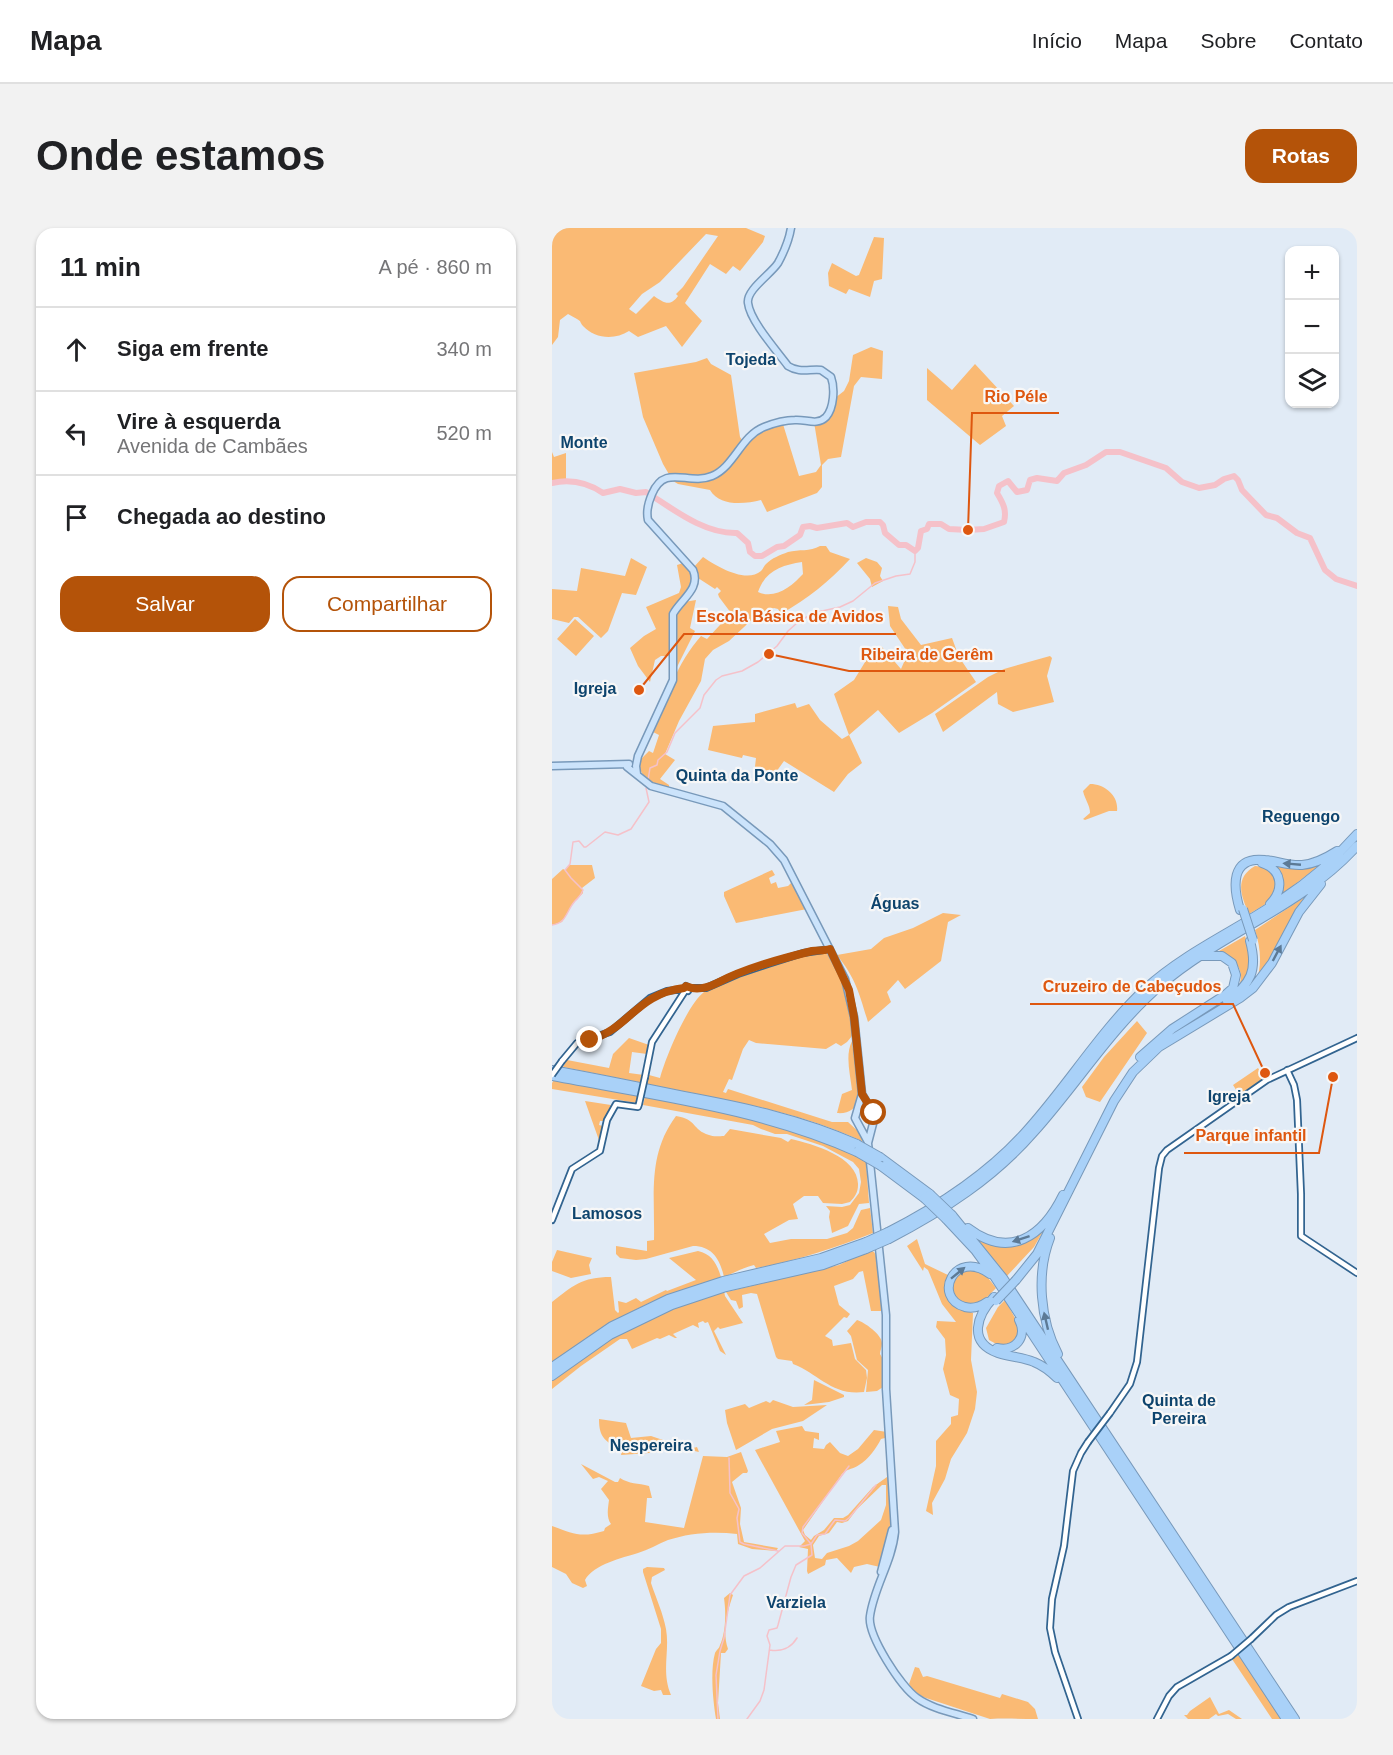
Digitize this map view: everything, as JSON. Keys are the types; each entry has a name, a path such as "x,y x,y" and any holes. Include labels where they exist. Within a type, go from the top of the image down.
{"highway":[{"path":"889,1236 979,1177 1002,1156 1051,1102 1099,1039 1146,988 1193,952 1302,886 1328,864 1357,834"},
{"path":"1223,1009 1252,982 1257,960 1234,883 1237,872 1245,864 1257,860 1292,865 1310,864 1346,846"},
{"path":"1071,1393 1044,1366 994,1351 984,1343 978,1332 978,1320 983,1310 1037,1254 1114,1101 1133,1072 1159,1047 1223,1009 1253,988 1264,975 1299,912 1334,869 1357,846"},
{"path":"1241,909 1238,878 1249,865 1262,863 1274,870 1280,882 1278,894 1263,911"},
{"path":"552,1376 615,1332 672,1305 726,1287 822,1265 889,1236 954,1202 1007,1161 1056,1107 1104,1043 1128,1016 1162,985 1199,957 1286,905 1334,869"},
{"path":"1015,1278 1034,1252 1116,1089 1149,1049 1242,991 1253,971 1251,940"},
{"path":"1136,1062 1172,1029 1233,988 1236,975 1228,959 1215,954 1199,957"},
{"path":"552,1070 751,1109 790,1119 857,1148 880,1161 927,1196 999,1272 1295,1719"},
{"path":"552,1076 748,1114 857,1148"},
{"path":"949,1217 984,1238 1007,1243 1022,1240 1034,1234 1049,1220 1061,1200"},
{"path":"1061,1209 1044,1256 1042,1302 1049,1333 1067,1372 1066,1375"},
{"path":"949,1217 1017,1310 1286,1719"},
{"path":"552,1367 612,1326 668,1299 723,1281 866,1246"},
{"path":"994,1276 978,1266 966,1266 952,1276 948,1290 952,1299 967,1308 979,1307 995,1299"},
{"path":"995,1299 984,1315 982,1325 985,1339 996,1348 1009,1349 1020,1339 1023,1330 1016,1314 1017,1310"}],"main road":[{"path":"637,775 638,756 673,680 673,614 677,606 693,589 696,581 693,570 648,520 649,500 655,488 660,481 670,476 690,480 714,476 753,434 766,426 796,420 817,422 824,419 828,413 833,390 831,377 821,370 804,371 788,366 752,316 748,305 752,292 777,264 788,242 791,228"},
{"path":"625,766 638,756"},
{"path":"552,766 636,766"},
{"path":"625,766 651,786 723,806 770,844 789,868 845,980 851,1000 862,1094 855,1118 868,1143"},
{"path":"862,1094 875,1116 868,1143 886,1315 886,1389 894,1521 893,1547 878,1587 870,1618 872,1633 907,1689 919,1700 973,1719"},
{"path":"857,1111 864,1107 870,1108"},
{"path":"859,1126 866,1128 871,1125"}],"street":[{"path":"552,1076 577,1043 610,1032 650,998 667,991 706,988 738,974 829,946"},
{"path":"552,1220 572,1169 600,1151 607,1120 616,1104 639,1106 652,1042 686,989"},
{"path":"1078,1719 1050,1628 1052,1599 1064,1546 1073,1472 1088,1442 1130,1384 1137,1362 1158,1167 1162,1156 1192,1131 1279,1073 1357,1038"},
{"path":"1287,1070 1294,1085 1297,1100 1301,1236 1357,1273"},
{"path":"1156,1719 1168,1696 1177,1687 1231,1656 1289,1607 1357,1581"}],"shaded area":[{"path":"552,228 746,228 765,236 763,242 740,271 733,266 726,274 710,264 685,303 702,321 682,347 666,326 638,337 629,331 618,336 605,337 593,334 568,314 560,320 558,337 552,345","holes":["706,234 718,236 672,302 667,303 654,296 636,314 629,309 642,294 660,282"]},
{"path":"874,237 884,238 882,279 874,281 870,297 849,289 846,294 829,286 828,273 832,263 856,276 859,275"},
{"path":"871,347 883,351 882,379 861,377 854,386 841,457 828,459 822,465 822,487 817,493 767,512 761,500 748,503 726,502 710,490 678,484 668,478 670,476 643,417 634,373 707,358 711,364 731,375 740,437 744,443 753,434 782,421 799,476 816,472 821,465 814,422 824,419 835,398 844,391 849,381 853,355"},
{"path":"975,364 1014,406 1002,416 1006,426 980,445 927,400 927,368 952,390"},
{"path":"552,452 554,457 566,453 566,481 552,483"},
{"path":"826,546 830,552 850,559 800,602 781,614 778,609 774,608 758,614 729,641 713,650 705,659 701,681 679,721 665,754 675,760 660,779 669,785 669,788 648,780 642,773 639,761 649,751 653,753 659,735 651,731 679,669 701,636 707,639 731,613 719,597 718,594 721,591 698,578 693,568 703,557 731,572 747,576 761,571 768,562 788,552","holes":["802,562 803,574 794,583 777,593 758,592 765,579 781,567"]},
{"path":"631,558 647,567 636,595 622,593 608,631 601,638 578,617 574,617 569,623 552,619 552,589 577,591 581,568 625,576"},
{"path":"866,558 877,562 882,568 880,576 883,581 872,587 870,579 857,563"},
{"path":"686,562 696,581 673,614 673,656 661,656 655,660 650,682 638,666 630,648 656,629 646,607 679,593 681,587 677,565"},
{"path":"696,600 690,628 695,631 675,667 674,633 677,617 684,602"},
{"path":"888,606 898,607 901,619 921,645 952,638 959,657 976,682 899,733 878,710 849,735 834,694 854,680 870,654 881,646 901,669 908,653 890,626"},
{"path":"575,619 594,636 576,656 557,639"},
{"path":"1050,656 1052,658 1047,676 1054,702 1013,712 998,704 997,692 943,732 935,714 988,677 1004,669"},
{"path":"795,703 797,708 809,704 820,720 842,739 849,735 862,763 848,774 834,792 784,761 771,779 754,775 756,758 743,755 742,758 708,750 713,726 755,722 755,714"},
{"path":"1090,784 1101,786 1110,792 1116,800 1117,811 1109,811 1083,819 1090,813 1083,791"},
{"path":"1270,863 1296,868 1320,865 1281,895 1282,877"},
{"path":"569,865 592,865 595,878 582,888 583,893 573,903 562,922 552,925 552,879"},
{"path":"1255,866 1268,870 1276,878 1277,889 1268,902 1249,914 1241,888 1244,876"},
{"path":"772,870 775,875 769,878 771,884 776,882 778,888 788,886 793,881 807,909 736,923 724,892"},
{"path":"1308,895 1264,973 1256,983 1260,957 1255,930"},
{"path":"943,913 961,915 948,922 941,961 905,989 898,980 887,992 891,1002 868,1022 853,979 837,955 871,949 884,938 913,928"},
{"path":"1245,936 1250,964 1243,984 1238,990 1241,976 1238,966 1219,951"},
{"path":"823,952 831,958 842,977 852,1036 841,1046 836,1043 826,1049 756,1043 749,1040 743,1049 732,1080 729,1079 723,1092 726,1093 728,1089 832,1122 848,1122 861,1134 864,1142 785,1114 647,1084 649,1075 660,1078 672,1044 691,1007 704,992 742,973"},
{"path":"1137,1021 1147,1033 1100,1102 1086,1097 1082,1087 1104,1057"},
{"path":"629,1038 649,1045 647,1054 632,1052 629,1073 644,1075 643,1083 563,1067 567,1060 609,1068 613,1054"},
{"path":"852,1041 859,1098 851,1110 837,1113 842,1094 852,1090 848,1058"},
{"path":"1258,1068 1265,1079 1240,1096 1233,1085"},
{"path":"554,1080 639,1096 637,1103 552,1089"},
{"path":"645,1097 786,1128 840,1148 866,1161 869,1203 859,1204 848,1226 832,1233 830,1211 826,1206 850,1205 859,1193 861,1182 859,1169 853,1162 823,1146 787,1134 775,1134 753,1125 643,1105"},
{"path":"585,1101 611,1105 605,1121 600,1121 599,1125 603,1126 600,1143"},
{"path":"676,1116 683,1117 704,1133 712,1136 724,1136 730,1129 781,1138 788,1142 791,1139 800,1141 833,1153 851,1167 858,1185 856,1194 850,1202 823,1203 818,1196 804,1196 793,1204 798,1219 789,1220 764,1234 770,1243 791,1239 827,1239 847,1233 853,1228 861,1210 870,1208 873,1233 815,1254 756,1268 754,1265 724,1277 714,1255 700,1247 693,1246 646,1259 620,1258 616,1254 616,1246 647,1251 647,1241 654,1240 654,1176 660,1146"},
{"path":"1046,1226 1034,1247 1006,1277 976,1237 1025,1242 1035,1237"},
{"path":"917,1239 925,1264 950,1276 947,1288 962,1310 973,1313 971,1360 977,1392 975,1409 967,1433 951,1459 945,1479 932,1503 933,1515 926,1511 936,1466 936,1441 951,1424 951,1417 958,1415 959,1399 950,1395 943,1369 946,1355 945,1339 936,1327 937,1321 956,1322 942,1304 928,1270 924,1267 923,1271 907,1246"},
{"path":"557,1250 592,1258 589,1265 591,1274 571,1278 552,1271 552,1262"},
{"path":"870,1250 878,1259 883,1305 881,1311 871,1311 863,1271 859,1272 853,1279 834,1286 839,1305 850,1314 825,1336 832,1340 833,1346 851,1343 855,1359 866,1370 864,1392 834,1388 793,1364 792,1361 778,1359 757,1294 742,1295 743,1307 739,1309 736,1301 731,1300 726,1292 839,1265"},
{"path":"698,1251 707,1254 713,1260 721,1277 671,1294 634,1310 592,1335 552,1363 552,1302 559,1296 585,1281 611,1277 615,1310 618,1313 618,1301 626,1303 636,1298 641,1302 666,1290 696,1280 669,1258"},
{"path":"971,1268 985,1274 996,1288 983,1301 968,1305 958,1300 950,1287 954,1277"},
{"path":"724,1291 743,1323 720,1329 718,1327 714,1331 726,1355 720,1351 708,1322 703,1321 698,1323 699,1328 693,1325 673,1334 677,1338 669,1335 632,1349 627,1339 620,1339 552,1389 552,1380 591,1351 612,1339 678,1307"},
{"path":"1005,1300 1020,1327 1014,1341 1000,1346 989,1340 986,1328 998,1307"},
{"path":"857,1320 872,1329 882,1340 880,1354 884,1361 883,1387 877,1391 866,1392 868,1370 857,1360 851,1336 847,1331"},
{"path":"814,1380 844,1397 829,1402 804,1405 812,1400"},
{"path":"773,1400 793,1407 827,1405 803,1421 772,1429 736,1450 725,1410 745,1404 749,1408 766,1401 770,1403"},
{"path":"599,1419 626,1423 631,1438 651,1436 690,1449 697,1447 699,1452 666,1444 649,1453 621,1455 622,1451 602,1435"},
{"path":"802,1426 805,1431 819,1433 819,1440 814,1438 813,1448 824,1449 830,1442 840,1453 848,1456 858,1449 874,1430 887,1432 885,1438 881,1439 866,1460 842,1474 803,1530 811,1540 834,1518 843,1518 848,1515 873,1487 887,1477 886,1447 888,1448 891,1520 880,1567 867,1564 854,1567 851,1573 837,1558 826,1560 825,1565 808,1574 808,1549 799,1547 805,1541 755,1450 780,1442 776,1431","holes":["882,1485 886,1485 886,1505 881,1520 858,1541 827,1553 822,1559 815,1558 813,1545 819,1536 829,1533 837,1522 848,1521"]},
{"path":"741,1452 748,1471 732,1482 741,1508 740,1524 744,1542 778,1548 776,1551 752,1549 738,1544 737,1534 693,1534 668,1540 602,1566 589,1574 585,1580 587,1586 583,1588 572,1583 566,1574 552,1567 552,1526 583,1535 604,1531 611,1524 608,1515 609,1500 601,1489 608,1481 599,1477 593,1479 581,1464 615,1482 618,1482 620,1478 649,1486 652,1498 647,1498 645,1522 684,1528 703,1456 727,1457"},
{"path":"647,1567 664,1568 665,1570 652,1577 651,1583 666,1629 666,1670 671,1695 663,1695 661,1690 654,1691 641,1686 656,1649 661,1643 661,1629 643,1572 643,1569"},
{"path":"730,1593 733,1595 725,1629 728,1649 725,1653 721,1653 718,1703 720,1719 716,1719 712,1686 713,1660 723,1634 724,1598"},
{"path":"1239,1655 1281,1719 1272,1719 1232,1659"},
{"path":"915,1667 919,1668 923,1677 927,1676 1000,1698 1002,1694 1028,1702 1035,1709 1038,1719 990,1719 923,1697 909,1684"},
{"path":"1210,1697 1219,1714 1229,1710 1242,1719 1236,1719 1228,1714 1218,1716 1216,1714 1209,1719 1188,1719 1184,1715"}],"waterway":[{"path":"552,483 565,481 579,483 603,493 620,489 636,493 646,492 701,525 737,533 748,543 750,552 755,556 762,556 777,547 784,546 800,535 803,527 817,528 847,523 853,527 866,522 880,522 885,533 899,545 906,545 915,551 918,548 921,531 927,529 929,524 941,524 949,529 968,530 984,529 1004,522 1004,507 997,493 999,486 1008,481 1017,492 1027,490 1030,480 1037,478 1057,481 1064,473 1086,465 1106,452 1120,452 1166,468 1182,482 1199,488 1215,485 1234,476 1242,490 1266,515 1277,518 1297,533 1310,538 1325,570 1336,579 1357,586"},
{"path":"648,780 650,768 657,765 658,760 667,752 675,733 700,708 704,695 716,680 722,676 742,671 758,662 777,646 788,631 813,613 840,607 853,601 875,583 910,574 915,562 915,551"},
{"path":"552,925 561,922 583,890 565,870 570,864 573,842 579,841 586,847 605,832 618,835 631,829 649,802 646,788"},
{"path":"729,1458 730,1493 739,1509 737,1518 740,1542 778,1551"},
{"path":"718,1719 716,1675 730,1595 744,1576 760,1568 785,1546 811,1544 802,1533 803,1527 849,1466"},
{"path":"747,1719 760,1701 764,1690 770,1645 767,1636 769,1630 777,1628 796,1565 812,1555 811,1544 817,1535 825,1534 835,1520 845,1521 849,1518 876,1485"},
{"path":"770,1650 785,1648 797,1638"}],"place":[{"name":"Rio Péle","path":"968,530"},
{"name":"Ribeira de Gerêm","path":"769,654"},
{"name":"Escola Básica de Avidos","path":"639,690"},
{"name":"Cruzeiro de Cabeçudos","path":"1265,1073"},
{"name":"Parque infantil","path":"1333,1077"}],"district":[{"name":"Tojeda","path":"751,359"},
{"name":"Monte","path":"584,442"},
{"name":"Igreja","path":"595,688"},
{"name":"Quinta da Ponte","path":"737,775"},
{"name":"Reguengo","path":"1301,816"},
{"name":"Águas","path":"895,903"},
{"name":"Igreja","path":"1229,1096"},
{"name":"Lamosos","path":"607,1213"},
{"name":"Quinta de Pereira","path":"1179,1409"},
{"name":"Nespereira","path":"651,1445"},
{"name":"Varziela","path":"796,1602"}],"route":[{"path":"590,1040 610,1032 637,1007 655,995 686,986 706,988 768,964 813,951 830,949 849,990 862,1094 874,1113"}]}
